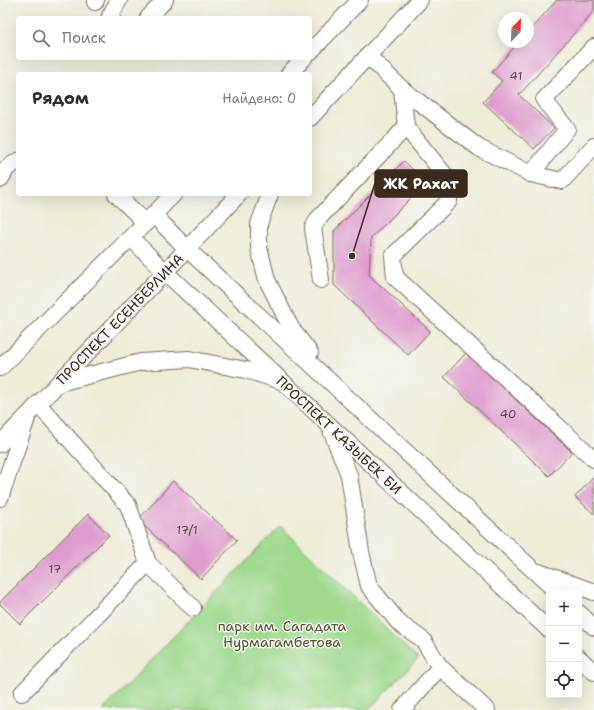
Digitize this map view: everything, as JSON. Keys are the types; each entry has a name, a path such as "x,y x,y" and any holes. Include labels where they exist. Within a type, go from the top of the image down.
{"street":[{"path":"110,16 119,0"},
{"path":"150,16 165,0"},
{"path":"312,50 360,0"},
{"path":"312,117 420,0"},
{"path":"531,174 567,130 544,100 594,47"},
{"path":"368,56 402,89 479,148 531,174 562,181 594,146"},
{"path":"291,72 302,60"},
{"path":"402,89 406,127 448,179 449,201 393,256 395,277 594,459"},
{"path":"321,280 313,228 318,219 406,127"},
{"path":"0,180 7,168 16,162"},
{"path":"119,196 187,249 555,590"},
{"path":"0,368 172,196"},
{"name":"ПРОСПЕКТ ЕСЕНБЕРЛИНА","path":"0,444 237,196"},
{"path":"269,196 259,224 259,248 267,280 291,328 336,387"},
{"name":"ПРОСПЕКТ КАЗЫБЕК БИ","path":"131,238 165,272 546,627"},
{"path":"59,383 141,362 189,359 246,370 283,382"},
{"path":"0,498 33,410 128,505 148,563 193,608"},
{"path":"329,425 349,475 361,552 369,586 399,623 423,640 440,666 487,710"},
{"path":"22,693 148,563"},
{"path":"532,569 594,592"},
{"path":"582,616 594,627"},
{"path":"582,661 594,672"},
{"path":"402,710 440,666"}],"green space":[{"name":"парк им. Сагадата Нурмагамбетова","path":"280,526 418,659 368,710 103,710"}],"building":[{"path":"557,0 594,0 594,11 519,95 554,128 534,149 483,102 502,81 492,72 514,48 534,48 534,25"},
{"path":"404,161 426,183 371,238 369,275 430,331 408,355 334,285 334,231"},
{"path":"466,353 572,452 549,476 444,377"},
{"path":"594,477 594,514 575,497"},
{"path":"173,481 237,540 201,579 138,520"},
{"path":"88,514 109,535 20,624 0,604 0,602"}],"place":[{"name":"ЖК Рахат","path":"352,256"}]}
